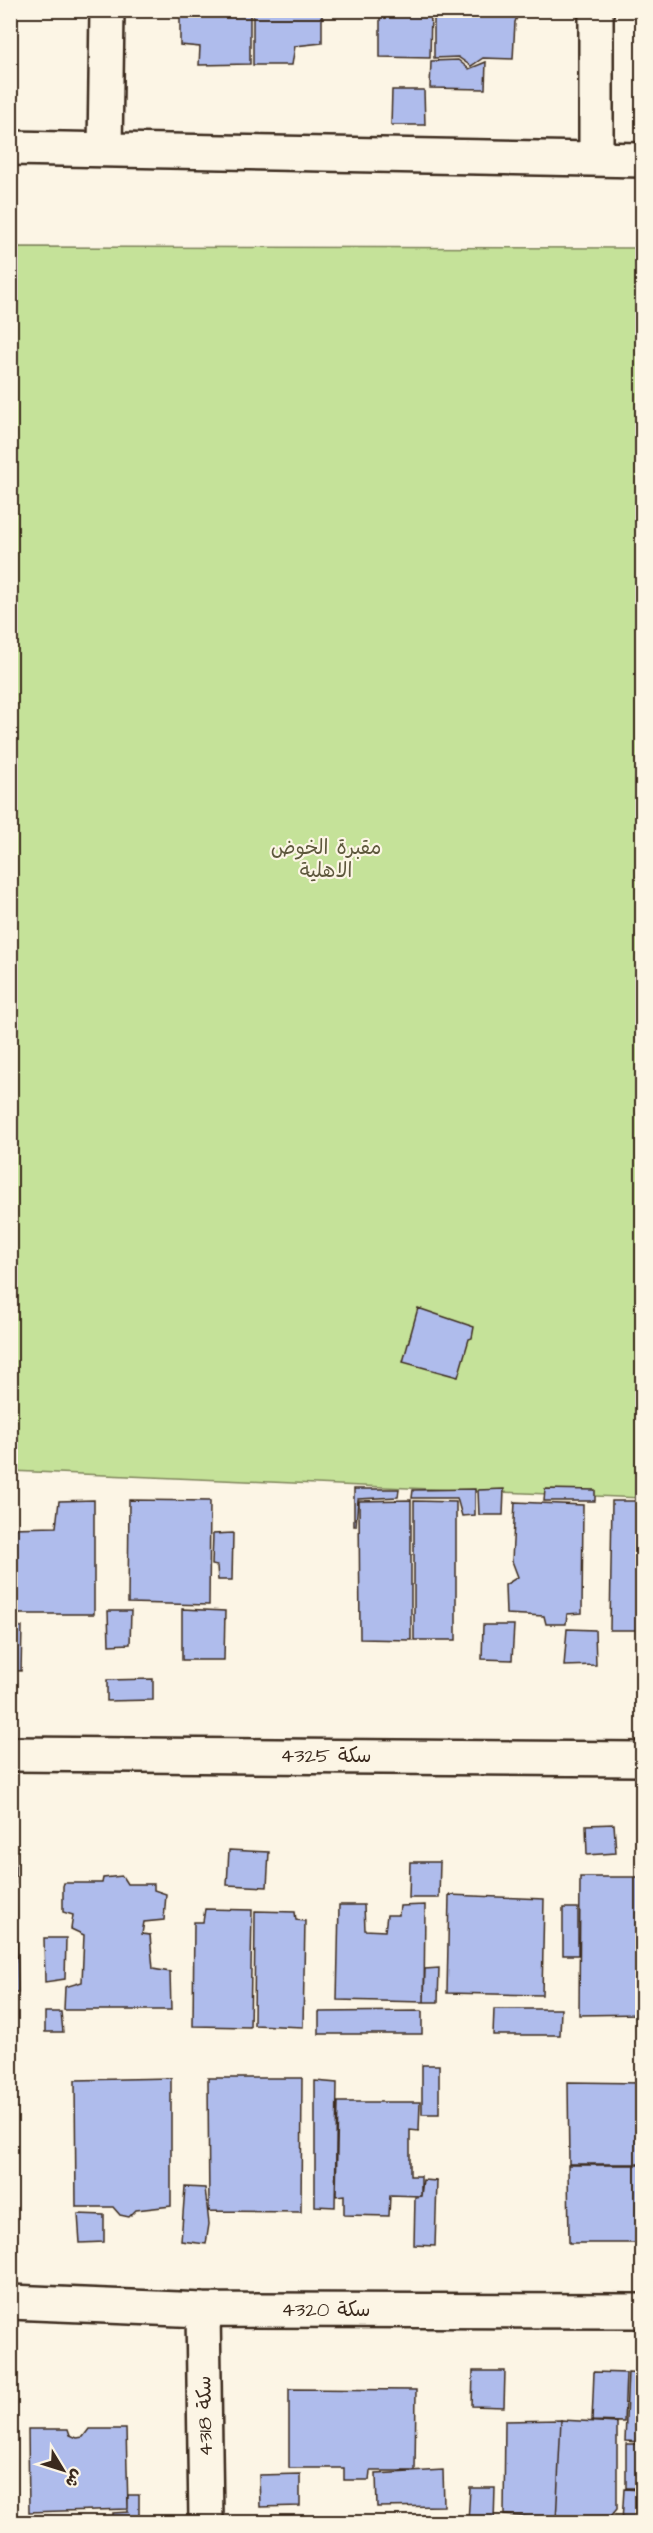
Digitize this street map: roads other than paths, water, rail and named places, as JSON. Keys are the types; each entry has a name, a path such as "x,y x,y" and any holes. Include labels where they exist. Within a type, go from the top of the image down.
{"street":[{"path":"105,149 107,10"},
{"path":"596,10 596,159"},
{"path":"10,148 642,160"},
{"name":"سكة 4325","path":"10,1754 642,1759"},
{"name":"سكة 4320","path":"10,2301 203,2310 642,2311"},
{"name":"سكة 4318","path":"203,2310 206,2523"}],"park label":[{"name":"مقبرة الخوض الاهلية","path":"326,860"}]}
